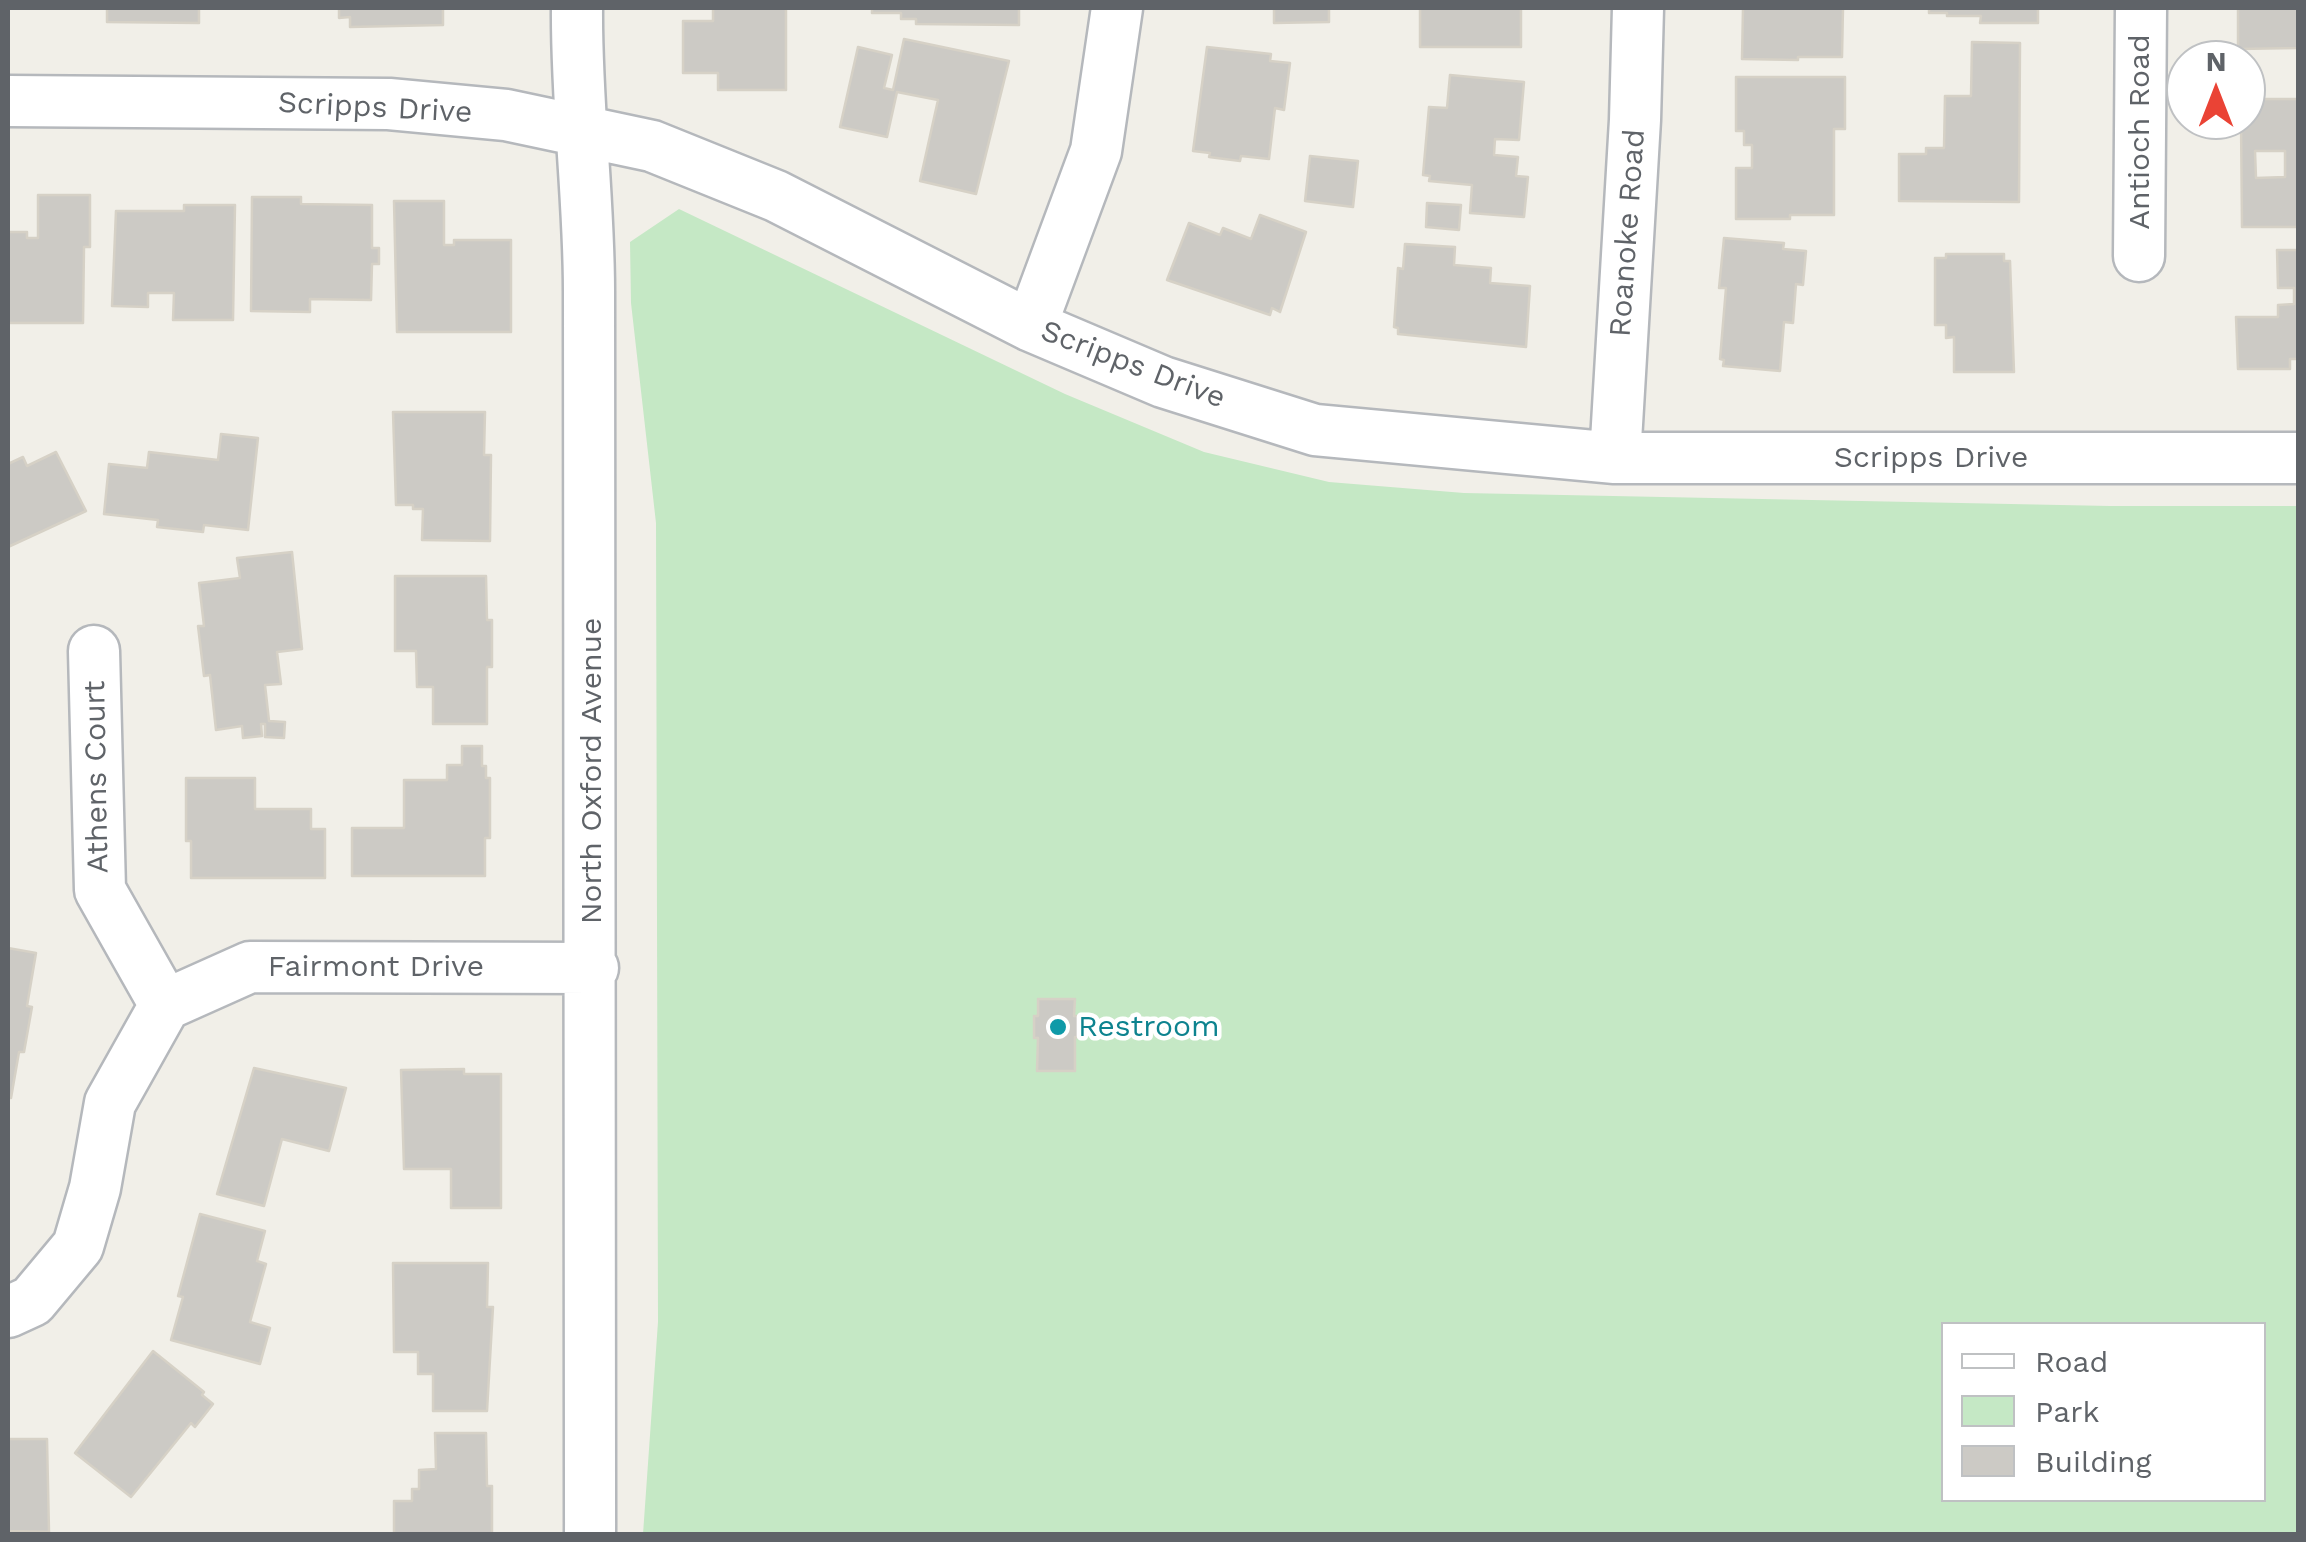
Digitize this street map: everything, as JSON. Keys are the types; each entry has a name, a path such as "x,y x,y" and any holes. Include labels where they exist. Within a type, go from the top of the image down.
{"street":[{"name":"North Oxford Avenue","path":"577,8 589,213 593,968 590,1534"},
{"path":"1031,326 1096,151 1118,8"},
{"name":"Roanoke Road","path":"1615,458 1638,8"},
{"name":"Antioch Road","path":"2139,256 2141,8"},
{"name":"Scripps Drive","path":"8,101 389,104 506,115 652,146 776,196 1031,326 1163,382 1315,430 1615,458 2298,458"},
{"name":"Athens Court","path":"94,650 100,890 166,1006"},
{"name":"Fairmont Drive","path":"166,1006 250,966 593,968"},
{"path":"8,1312 32,1301 78,1246 95,1188 110,1103 166,1006"}],"green space":[{"path":"679,209 1065,394 1204,452 1329,482 1464,493 2298,506 2298,1534 643,1534 658,1322 656,523 631,303 630,242"}],"building":[{"path":"107,8 199,8 199,23 107,22"},
{"path":"339,8 443,8 443,25 350,27 350,17 339,18"},
{"path":"713,8 786,8 786,90 718,90 718,73 683,73 683,21 713,21"},
{"path":"872,8 1019,8 1019,25 916,24 916,19 901,19 901,13 872,13"},
{"path":"1274,8 1329,8 1329,22 1274,23"},
{"path":"1420,8 1521,8 1521,47 1420,47"},
{"path":"1743,8 1843,8 1842,57 1742,59"},
{"path":"1929,8 2038,8 2038,23 1980,23 1981,16 1947,16 1929,13"},
{"path":"2238,8 2298,8 2298,48 2266,49 2266,40 2238,40"},
{"path":"904,39 1009,61 976,194 920,181 938,100 897,92 887,137 840,127 858,47 892,55 884,88 893,90"},
{"path":"1972,42 2020,43 2019,202 1899,201 1899,154 1926,154 1926,148 1944,148 1945,96 1971,96"},
{"path":"1207,47 1271,54 1270,61 1290,63 1284,110 1275,108 1269,159 1241,156 1240,161 1193,151"},
{"path":"1450,75 1524,82 1519,140 1495,139 1494,155 1518,157 1516,176 1528,177 1524,217 1470,213 1472,185 1429,181 1430,176 1423,175 1429,107 1447,108"},
{"path":"1736,77 1845,77 1845,129 1834,129 1834,215 1736,219 1736,168 1752,168 1752,145 1744,145 1744,131 1736,131"},
{"path":"2266,99 2298,99 2298,227 2242,227 2241,140 2266,140","holes":["2255,151 2285,151 2285,177 2256,178"]},
{"path":"1310,156 1358,161 1353,207 1305,201"},
{"path":"38,195 90,195 90,247 84,247 83,323 8,323 8,232 27,232 27,238 38,238"},
{"path":"252,197 301,197 301,204 372,205 372,248 379,248 379,264 372,264 371,300 310,299 310,312 251,311"},
{"path":"394,201 444,201 444,245 454,245 454,240 511,240 511,332 397,332"},
{"path":"1427,203 1461,205 1459,230 1426,227"},
{"path":"184,205 235,205 233,320 173,320 174,293 148,293 148,307 112,306 116,211 184,211"},
{"path":"1260,215 1306,232 1280,312 1272,308 1270,315 1167,280 1189,223 1220,235 1223,228 1251,239"},
{"path":"1724,238 1784,243 1783,249 1806,251 1803,285 1796,284 1793,323 1784,322 1780,371 1723,366 1724,360 1720,359 1726,288 1719,288"},
{"path":"1405,244 1455,247 1454,265 1491,268 1490,283 1530,286 1526,347 1398,334 1394,327 1398,268 1403,269"},
{"path":"2277,250 2298,250 2298,359 2290,359 2290,369 2238,369 2236,317 2278,317 2278,305 2294,304 2294,288 2278,288"},
{"path":"1946,254 2004,254 2004,261 2010,261 2014,372 1954,372 1954,337 1946,338 1946,325 1935,325 1935,258 1946,258"},
{"path":"393,412 485,412 484,455 491,455 490,541 422,540 423,509 396,505"},
{"path":"221,434 258,438 248,530 204,525 203,532 157,527 158,520 104,514 109,464 147,468 149,452 218,460"},
{"path":"56,452 86,511 8,547 8,464 23,457 27,466"},
{"path":"292,552 302,649 277,652 281,684 265,685 269,721 285,722 284,738 265,737 265,724 261,724 262,736 243,738 242,726 216,730 210,675 204,676 198,626 204,626 199,583 240,578 237,558"},
{"path":"395,576 486,576 487,620 492,620 487,724 433,724 433,687 417,687 416,651 395,651"},
{"path":"462,746 482,746 482,766 486,766 486,778 490,778 490,838 485,838 485,876 352,876 352,828 404,828 404,780 447,780 447,765 462,765"},
{"path":"186,778 255,778 255,809 311,809 311,829 325,829 325,878 191,878 191,841 186,841"},
{"path":"8,948 36,953 27,1006 32,1007 11,1098 8,1097"},
{"name":"Restroom","path":"1038,999 1075,999 1074,1016 1083,1016 1082,1038 1075,1037 1075,1071 1037,1071 1034,1016 1038,1016"},
{"path":"254,1068 346,1088 329,1151 282,1139 264,1206 217,1194"},
{"path":"464,1069 464,1074 501,1074 501,1208 451,1208 451,1169 404,1169 401,1070"},
{"path":"200,1214 265,1231 257,1261 266,1264 250,1322 270,1328 260,1364 171,1340 183,1297 178,1296"},
{"path":"393,1263 488,1263 487,1307 493,1307 487,1411 433,1411 433,1374 418,1374 418,1352 394,1352"},
{"path":"153,1351 204,1392 202,1395 213,1404 195,1427 191,1423 131,1497 75,1453"},
{"path":"435,1433 486,1433 492,1534 394,1534 394,1501 412,1501 412,1489 419,1489 419,1470 436,1469"},
{"path":"8,1439 47,1439 49,1532 8,1531"}],"place":[{"name":"Restroom","path":"1058,1027"}]}
